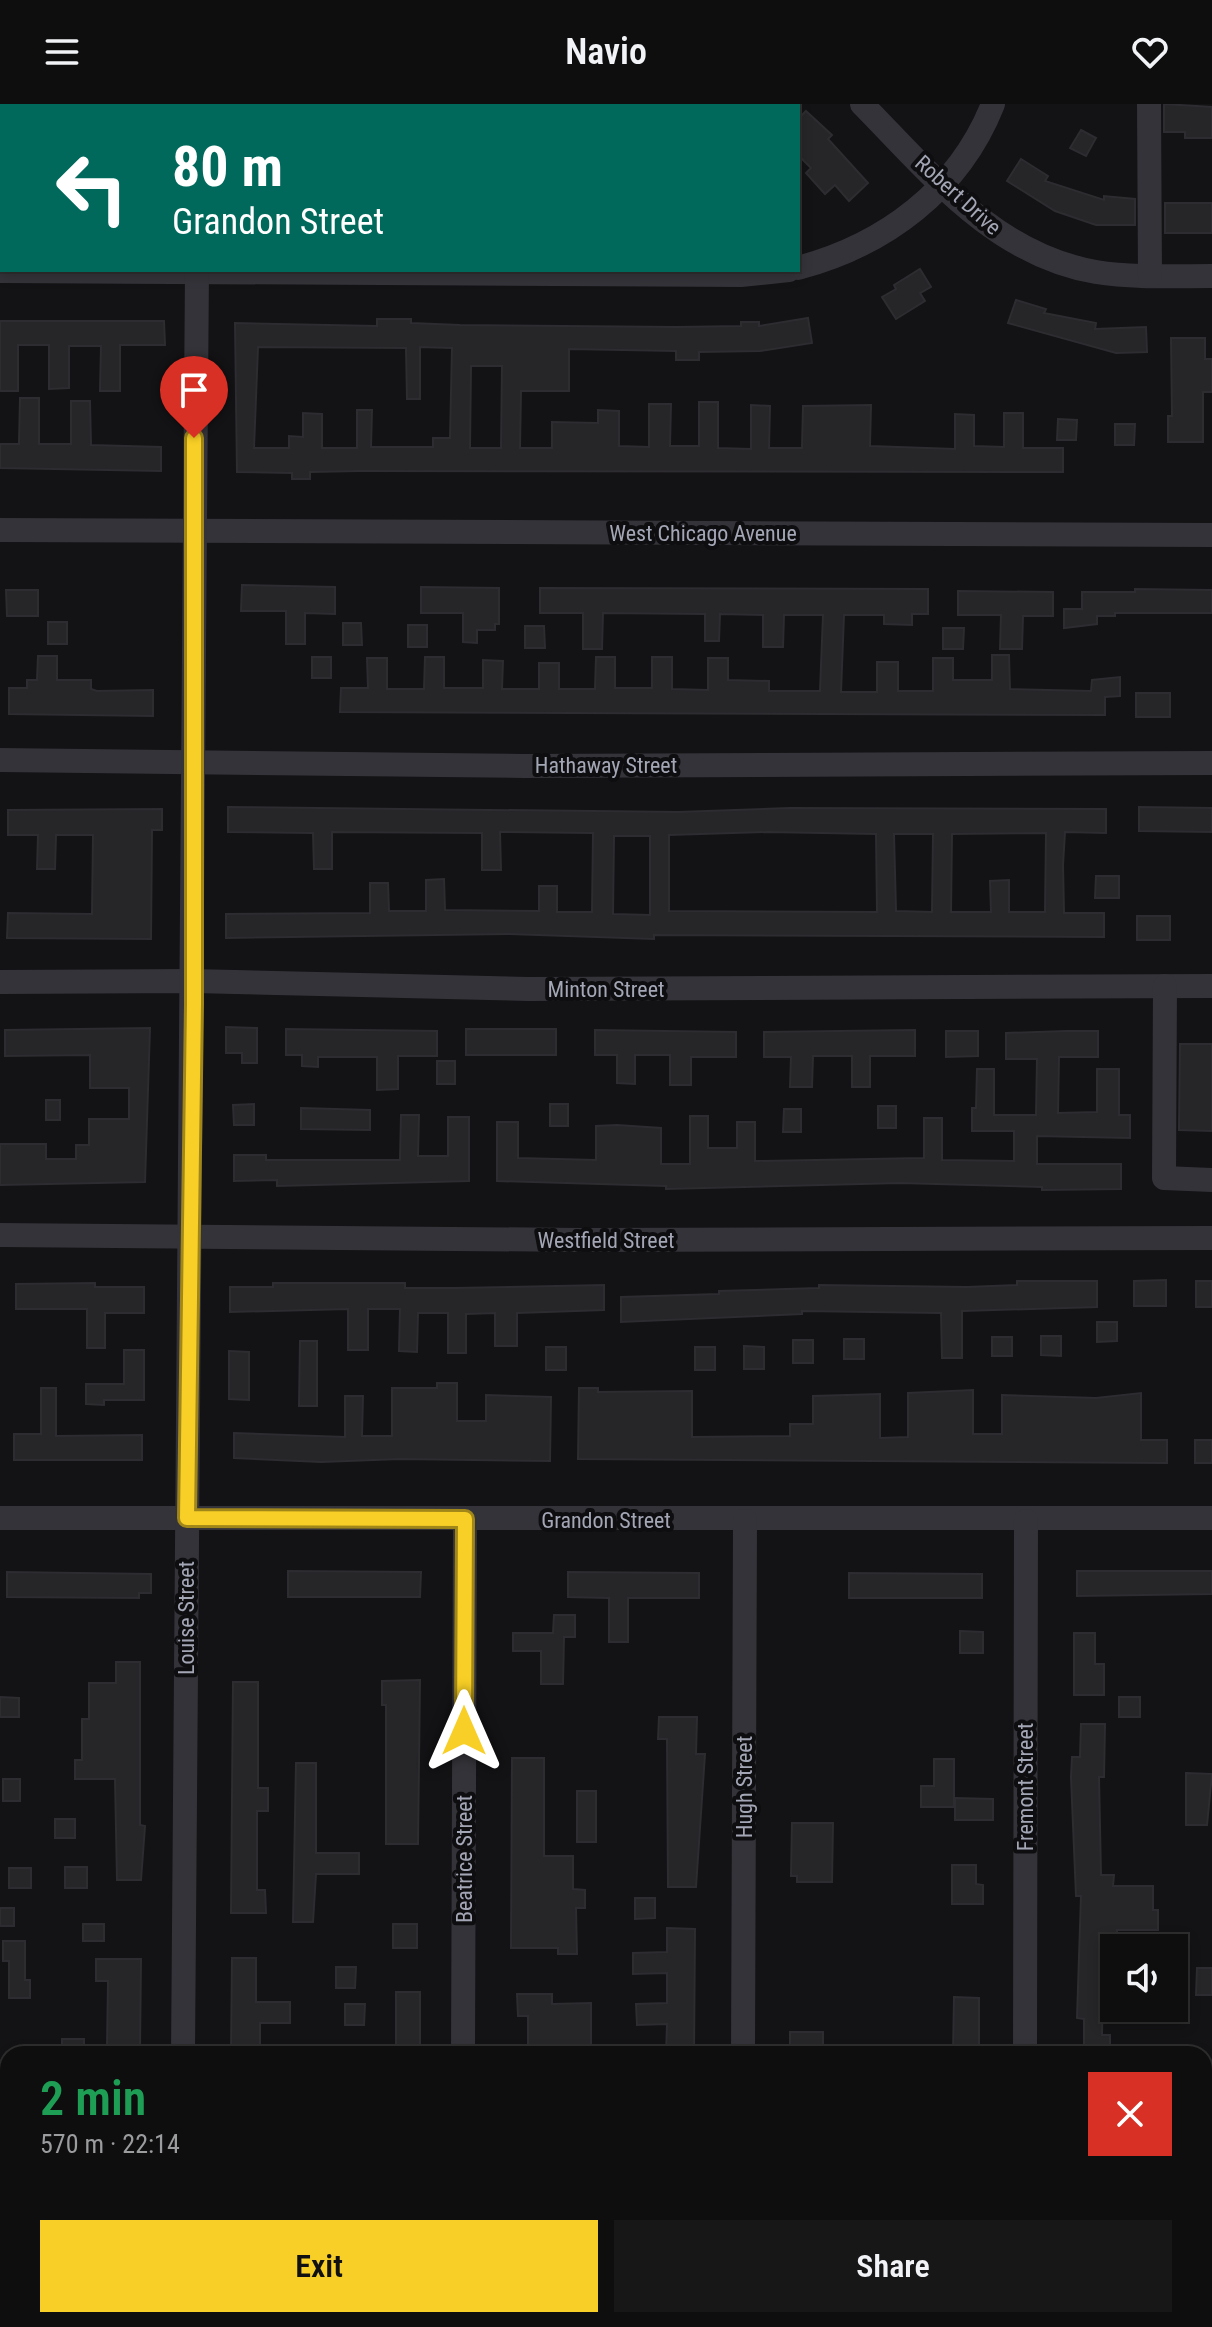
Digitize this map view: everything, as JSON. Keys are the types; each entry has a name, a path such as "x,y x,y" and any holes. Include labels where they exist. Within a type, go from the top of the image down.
{"street":[{"name":"Robert Drive","path":"862,104 985,224 1037,254 1094,272 1212,276"},
{"path":"800,267 847,253 913,214 968,153 993,104"},
{"path":"1149,104 1150,276"},
{"name":"Louise Street","path":"183,2046 197,272"},
{"path":"333,272 741,275 770,272"},
{"name":"West Chicago Avenue","path":"0,530 1212,535"},
{"name":"Hathaway Street","path":"0,760 524,766 1212,763"},
{"name":"Minton Street","path":"0,982 193,981 528,989 1212,986"},
{"path":"1165,986 1164,1178 1212,1180"},
{"name":"Westfield Street","path":"0,1235 581,1240 1212,1238"},
{"name":"Grandon Street","path":"0,1518 745,1521 1212,1518"},
{"name":"Beatrice Street","path":"463,2046 465,1519"},
{"name":"Hugh Street","path":"743,2046 745,1521"},
{"name":"Fremont Street","path":"1025,2046 1026,1521"}],"building":[{"path":"1164,104 1212,107 1212,138 1185,138 1185,132 1164,132"},
{"path":"806,111 832,135 828,139 868,183 849,201 835,185 825,194 806,173 811,168 800,157 800,117"},
{"path":"1081,130 1096,138 1086,156 1070,148"},
{"path":"1021,159 1048,176 1045,181 1104,200 1104,196 1135,199 1135,225 1096,225 1055,211 1007,181"},
{"path":"1165,203 1212,203 1212,233 1165,233"},
{"path":"920,269 931,287 920,293 925,301 896,319 882,297 896,289 894,285"},
{"path":"1016,300 1046,309 1044,313 1096,323 1095,329 1146,327 1147,352 1116,353 1008,323"},
{"path":"808,318 812,343 760,351 699,352 699,360 676,360 676,351 569,349 569,391 521,391 520,448 552,448 552,422 598,423 598,410 619,411 619,446 649,447 649,404 671,404 670,446 699,446 699,402 718,402 718,448 751,449 751,405 770,406 769,448 802,448 803,406 871,405 870,446 955,449 955,414 974,415 974,446 1004,447 1004,413 1023,413 1023,448 1063,448 1063,472 359,471 310,472 310,479 292,479 292,473 237,472 235,323 377,326 377,319 411,319 411,323 460,325 677,327 741,326 741,322 759,322 759,326","holes":["258,347 406,348 407,399 420,399 420,347 452,348 450,438 433,438 433,447 371,447 372,410 357,410 357,448 322,448 322,414 303,413 303,437 289,436 289,448 254,448","471,366 502,366 501,448 470,448"]},
{"path":"0,321 164,321 165,345 120,345 120,391 100,391 101,346 69,346 69,388 49,389 49,345 18,345 18,391 0,391"},
{"path":"1171,338 1205,338 1205,359 1212,359 1212,392 1203,392 1203,442 1168,442 1168,416 1172,416"},
{"path":"20,398 39,398 39,444 71,444 71,401 90,401 91,445 161,447 161,471 0,468 0,444 19,444"},
{"path":"1058,419 1077,420 1076,440 1057,440"},
{"path":"1115,424 1135,424 1134,445 1115,445"},
{"path":"242,585 335,587 335,614 305,613 305,644 286,644 286,611 241,611"},
{"path":"421,587 499,588 499,624 495,624 495,630 477,630 477,643 463,642 463,613 421,613"},
{"path":"540,588 928,589 928,614 912,614 912,625 884,624 884,615 844,615 841,692 877,692 877,662 898,662 898,691 933,691 933,658 953,658 953,680 992,680 992,655 1009,655 1010,689 1091,691 1092,680 1120,677 1120,696 1105,697 1105,715 340,712 341,688 368,688 367,658 387,658 387,689 424,689 425,657 444,657 444,688 483,688 483,660 503,661 502,689 539,689 539,663 559,663 559,689 595,689 596,657 615,657 615,688 652,688 652,657 672,657 672,689 708,690 708,658 728,658 728,680 769,681 769,691 820,691 823,615 784,615 783,647 763,647 763,615 720,614 719,641 705,641 705,614 603,613 602,649 583,649 583,613 540,613"},
{"path":"1135,589 1212,590 1212,613 1115,613 1115,616 1097,616 1097,624 1064,628 1064,609 1082,609 1082,592 1135,592"},
{"path":"6,590 38,590 38,616 7,616"},
{"path":"958,591 1053,592 1053,616 1023,616 1022,649 1000,649 1001,615 958,615"},
{"path":"48,622 67,622 67,644 48,644"},
{"path":"343,623 361,623 362,645 343,645"},
{"path":"408,625 427,625 427,647 408,647"},
{"path":"525,626 544,626 545,648 525,648"},
{"path":"943,628 964,628 963,649 943,649"},
{"path":"38,656 57,656 57,680 91,680 91,689 97,691 153,690 153,716 9,714 9,688 27,688 27,680 37,680"},
{"path":"312,657 331,657 331,678 312,678"},
{"path":"1136,693 1170,693 1170,717 1136,717"},
{"path":"228,807 678,812 790,808 1106,809 1106,833 1065,832 1063,865 1064,913 1104,913 1104,937 654,935 654,939 509,934 226,938 226,914 370,913 370,883 388,883 389,911 426,911 426,880 444,879 445,910 539,911 539,886 557,886 557,912 592,912 593,833 500,832 501,870 482,870 482,833 332,832 332,869 314,869 313,833 228,832","holes":["768,832 876,834 877,912 669,911 669,835","1046,833 1045,912 1009,912 1009,880 990,881 991,912 951,912 952,834","894,834 933,834 932,912 896,911","614,836 650,836 650,915 613,914"]},
{"path":"1139,807 1212,808 1212,832 1139,831"},
{"path":"162,809 162,830 152,830 151,939 7,938 8,913 92,914 93,835 56,835 55,869 37,869 38,835 8,835 8,810"},
{"path":"1096,876 1119,876 1119,898 1095,898"},
{"path":"1137,916 1170,916 1170,940 1137,940"},
{"path":"226,1027 257,1028 257,1063 242,1063 242,1053 226,1053"},
{"path":"150,1028 145,1182 0,1185 0,1144 46,1144 46,1159 76,1159 76,1145 89,1145 89,1119 129,1119 129,1088 90,1088 90,1055 5,1056 5,1030"},
{"path":"286,1029 437,1031 437,1056 398,1056 398,1089 377,1090 377,1057 318,1057 318,1067 302,1066 302,1055 286,1055"},
{"path":"466,1029 556,1029 556,1055 466,1055"},
{"path":"595,1030 736,1032 736,1057 691,1057 691,1085 670,1085 670,1055 635,1055 635,1084 617,1083 617,1055 595,1055"},
{"path":"915,1030 915,1056 870,1056 870,1087 852,1087 852,1056 813,1056 812,1087 790,1087 791,1057 764,1057 764,1032"},
{"path":"946,1031 978,1031 978,1056 946,1057"},
{"path":"1098,1031 1098,1057 1059,1057 1058,1113 1097,1112 1097,1069 1119,1069 1119,1115 1130,1115 1130,1138 1037,1136 1037,1164 1121,1164 1121,1189 1042,1190 1042,1187 900,1183 666,1189 666,1186 497,1181 497,1122 518,1122 518,1158 596,1160 596,1126 617,1125 661,1128 661,1164 690,1164 690,1116 708,1116 708,1148 737,1148 737,1122 755,1122 755,1161 924,1158 924,1118 942,1118 942,1160 1014,1161 1014,1131 972,1131 977,1069 994,1069 994,1115 1036,1115 1037,1059 1006,1059 1006,1033"},
{"path":"1180,1044 1212,1044 1212,1131 1179,1130"},
{"path":"437,1061 455,1061 455,1084 437,1084"},
{"path":"46,1100 60,1100 60,1120 46,1120"},
{"path":"254,1104 254,1125 234,1125 233,1105"},
{"path":"550,1104 568,1104 568,1126 550,1126"},
{"path":"878,1106 896,1106 896,1128 878,1128"},
{"path":"301,1108 370,1110 370,1130 301,1129"},
{"path":"784,1109 801,1109 801,1132 783,1132"},
{"path":"401,1115 419,1115 418,1156 448,1156 448,1117 469,1117 469,1181 277,1186 277,1180 234,1181 234,1155 266,1155 266,1160 400,1160"},
{"path":"1166,1280 1166,1306 1134,1306 1134,1281"},
{"path":"1017,1281 1097,1281 1097,1307 962,1311 962,1358 942,1358 941,1313 802,1311 802,1314 621,1322 621,1297 819,1288 819,1285 1017,1285"},
{"path":"1196,1281 1212,1281 1212,1307 1196,1307"},
{"path":"95,1283 95,1287 144,1287 144,1313 105,1313 105,1348 87,1348 87,1309 16,1309 16,1284"},
{"path":"273,1283 405,1283 405,1288 604,1285 604,1310 517,1313 517,1346 495,1346 495,1313 466,1314 466,1353 448,1353 448,1313 418,1313 417,1352 399,1351 400,1309 368,1309 368,1350 348,1350 348,1309 230,1312 230,1287 273,1287"},
{"path":"1097,1322 1117,1322 1117,1341 1097,1342"},
{"path":"1041,1336 1061,1336 1061,1356 1041,1355"},
{"path":"992,1337 1012,1337 1012,1356 992,1356"},
{"path":"844,1339 864,1339 864,1359 844,1359"},
{"path":"793,1340 813,1340 813,1363 793,1363"},
{"path":"300,1341 317,1341 317,1406 299,1406"},
{"path":"744,1346 764,1347 764,1369 744,1369"},
{"path":"546,1347 566,1347 566,1370 546,1370"},
{"path":"695,1347 715,1347 715,1370 695,1370"},
{"path":"124,1350 144,1350 144,1400 104,1400 104,1405 86,1404 86,1384 124,1384"},
{"path":"229,1351 249,1352 249,1400 229,1399"},
{"path":"437,1383 457,1383 457,1421 486,1421 486,1395 551,1397 550,1461 400,1459 321,1462 234,1458 234,1433 345,1437 345,1396 363,1396 362,1436 392,1436 392,1388 437,1388"},
{"path":"41,1388 56,1388 56,1436 142,1435 142,1460 14,1460 14,1434 41,1434"},
{"path":"579,1388 598,1388 598,1392 692,1391 692,1437 790,1436 790,1424 813,1424 813,1396 880,1394 880,1438 908,1437 908,1393 973,1390 973,1434 1002,1434 1002,1395 1096,1398 1141,1393 1141,1440 1167,1440 1167,1463 578,1459"},
{"path":"1195,1440 1212,1440 1212,1463 1195,1463"},
{"path":"288,1571 421,1572 420,1597 288,1597"},
{"path":"1077,1571 1212,1571 1212,1594 1077,1596"},
{"path":"7,1572 151,1574 151,1593 139,1593 139,1598 7,1597"},
{"path":"568,1572 699,1573 699,1598 628,1598 628,1642 609,1642 609,1598 568,1597"},
{"path":"849,1573 982,1574 982,1598 849,1598"},
{"path":"554,1615 575,1615 575,1637 564,1637 563,1684 541,1684 541,1651 513,1651 513,1633 553,1633"},
{"path":"960,1631 983,1632 983,1653 960,1653"},
{"path":"1074,1633 1095,1633 1095,1664 1104,1664 1104,1695 1074,1695"},
{"path":"116,1662 140,1662 140,1825 145,1826 141,1880 117,1880 115,1779 75,1779 75,1760 82,1760 82,1719 89,1719 89,1683 116,1683"},
{"path":"420,1680 418,1844 386,1844 386,1705 382,1705 382,1681"},
{"path":"233,1682 258,1682 258,1788 268,1788 268,1811 257,1811 257,1890 265,1890 266,1913 231,1913"},
{"path":"0,1697 19,1698 19,1717 0,1717"},
{"path":"1119,1697 1140,1697 1140,1717 1119,1717"},
{"path":"659,1717 697,1717 696,1754 705,1754 696,1887 668,1887 667,1739 658,1739"},
{"path":"1081,1724 1105,1724 1104,1777 1099,1777 1101,1875 1114,1875 1113,1886 1153,1886 1153,1910 1158,1910 1158,1930 1117,1930 1117,1934 1100,1934 1100,2022 1102,2035 1110,2035 1110,2046 1084,2046 1084,2019 1077,2018 1081,1896 1076,1896 1072,1757 1080,1757"},
{"path":"512,1758 544,1758 544,1856 573,1856 573,1889 585,1890 585,1908 576,1908 577,1954 558,1954 558,1948 511,1948"},
{"path":"934,1759 954,1759 954,1807 921,1807 921,1786 934,1786"},
{"path":"296,1763 316,1763 316,1853 359,1853 359,1874 316,1874 313,1922 293,1922"},
{"path":"1186,1773 1212,1774 1207,1825 1186,1825"},
{"path":"3,1779 20,1779 20,1801 3,1801"},
{"path":"577,1791 596,1791 596,1842 577,1842"},
{"path":"955,1798 993,1799 993,1820 955,1820"},
{"path":"55,1819 75,1819 75,1838 55,1838"},
{"path":"792,1823 833,1823 832,1882 797,1882 797,1876 791,1876"},
{"path":"952,1865 976,1865 976,1884 983,1885 983,1904 952,1904"},
{"path":"65,1867 87,1867 87,1888 65,1888"},
{"path":"9,1868 31,1868 31,1888 9,1888"},
{"path":"635,1898 655,1898 655,1918 635,1919"},
{"path":"0,1908 14,1908 14,1926 0,1926"},
{"path":"83,1924 104,1924 104,1941 83,1941"},
{"path":"393,1924 417,1924 417,1948 393,1948"},
{"path":"667,1928 695,1929 694,2046 666,2046 667,2024 637,2025 636,2004 667,2003 667,1973 633,1974 633,1953 667,1952"},
{"path":"3,1941 25,1941 25,1980 30,1980 30,1998 9,1998 9,1961 3,1961"},
{"path":"232,1958 256,1958 256,2002 290,2002 290,2023 260,2023 260,2046 231,2046"},
{"path":"96,1959 141,1959 140,2046 107,2046 108,1981 96,1981"},
{"path":"336,1967 356,1967 355,1988 336,1988"},
{"path":"1197,1968 1212,1968 1212,1995 1196,1995"},
{"path":"396,1992 420,1992 420,2046 396,2046"},
{"path":"517,1994 552,1994 552,2004 591,2003 591,2046 528,2046 528,2016 518,2016"},
{"path":"954,1997 979,1998 979,2046 953,2046"},
{"path":"345,2004 365,2004 364,2025 345,2025"},
{"path":"790,2032 823,2032 823,2046 790,2046"},
{"path":"62,2039 84,2039 84,2046 62,2046"}],"route":[{"path":"194,438 194,1004 187,1518 465,1519 464,1731"}]}
